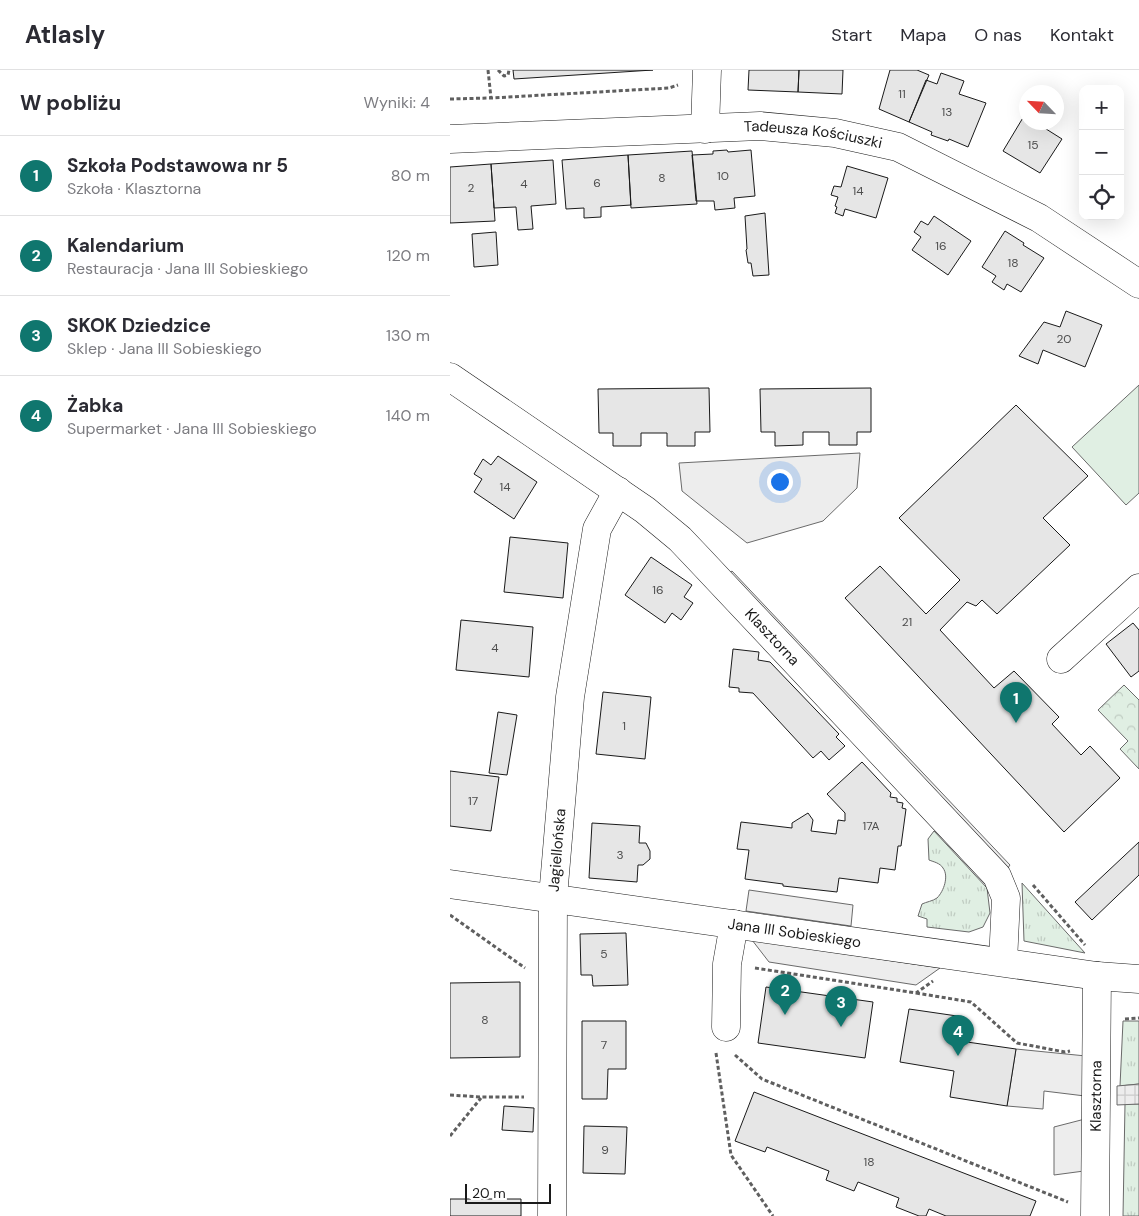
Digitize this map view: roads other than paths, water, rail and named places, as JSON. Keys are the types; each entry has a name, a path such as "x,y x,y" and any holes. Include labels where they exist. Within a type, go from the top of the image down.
{"street":[{"path":"705,129 707,70"},
{"name":"Tadeusza Kościuszki","path":"450,139 760,126 835,132 898,147 1039,218 1139,284"},
{"name":"Klasztorna","path":"450,377 645,510 680,539 997,876 1006,898 1002,962"},
{"name":"Jagiellońska","path":"552,1216 553,898 570,697 597,530 618,491"},
{"path":"1061,659 1139,588"},
{"name":"Jana III Sobieskiego","path":"450,884 1097,976 1139,979"},
{"path":"721,1036 727,964 734,924"},
{"name":"Klasztorna","path":"1095,1216 1097,976"}],"place":[{"name":"Szkoła Podstawowa nr 5","path":"1016,723"},
{"name":"Kalendarium","path":"785,1015"},
{"name":"SKOK Dziedzice","path":"841,1027"},
{"name":"Żabka","path":"958,1056"}]}
